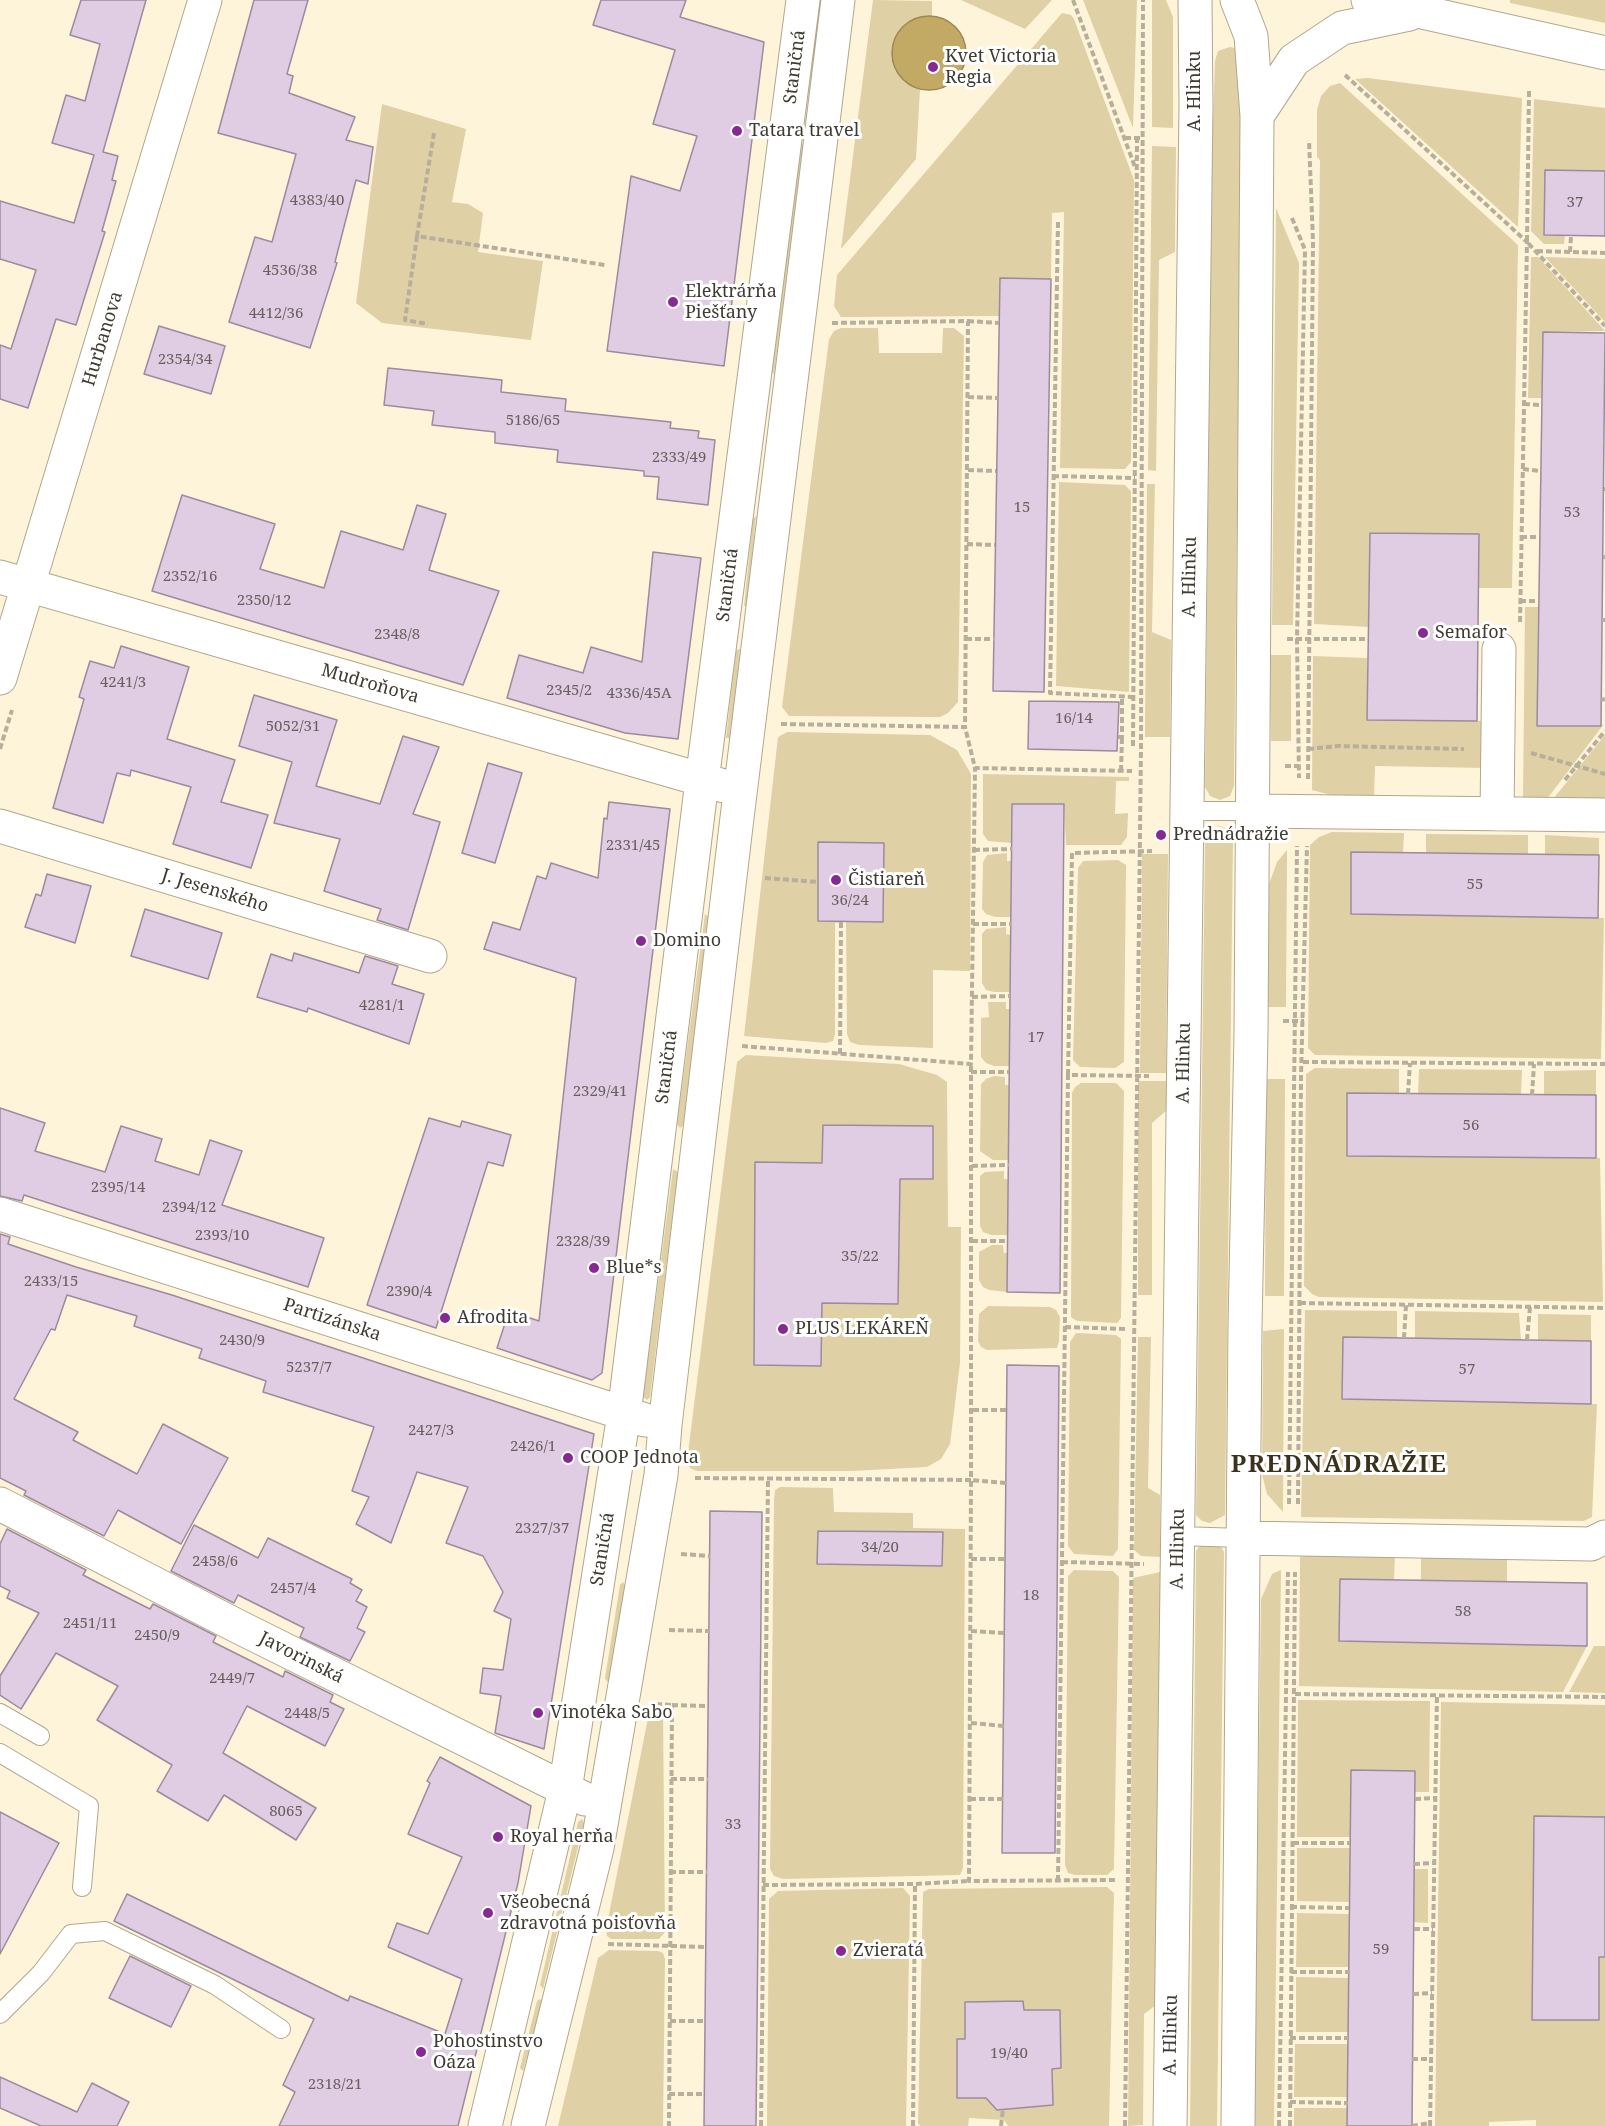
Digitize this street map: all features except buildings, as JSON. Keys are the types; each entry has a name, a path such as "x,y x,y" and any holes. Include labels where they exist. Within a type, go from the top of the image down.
{"street":[{"name":"Hurbanova","path":"0,678 14,581 205,0"},
{"name":"Staničná","path":"485,2126 564,1790 624,1414 702,781 803,0"},
{"name":"Staničná","path":"528,2126 597,1848 662,1475 664,1425 838,0"},
{"name":"A. Hlinku","path":"1170,2126 1195,0"},
{"path":"1237,0 1251,36 1257,116 1238,2126"},
{"path":"1368,0 1605,53"},
{"path":"1257,116 1294,60 1342,28 1418,13"},
{"name":"Mudroňova","path":"14,581 702,781 740,790"},
{"path":"1497,814 1497,749 1509,642"},
{"path":"1252,811 1605,815"},
{"name":"J. Jesenského","path":"0,826 430,956"},
{"name":"Partizánska","path":"0,1214 664,1425"},
{"name":"Javorinská","path":"0,1504 239,1628 604,1808"},
{"path":"1244,1538 1591,1544 1605,1537"}],"lane":[{"path":"1187,811 1252,811"},
{"path":"1178,1551 1244,1538"},
{"path":"0,1713 40,1736"},
{"path":"0,1753 89,1806 82,1887"},
{"path":"0,2014 41,1973 71,1934 105,1931 215,1985 281,2029"}],"path":[{"path":"1073,0 1137,171"},
{"path":"1125,2126 1141,746 1143,0"},
{"path":"1344,75 1527,242 1605,326"},
{"path":"1509,642 1520,601 1528,91"},
{"path":"428,324 405,320 434,133"},
{"path":"1125,138 1143,138"},
{"path":"1133,746 1137,138"},
{"path":"1290,2126 1295,1694 1293,1539 1295,1021 1303,811 1308,749 1310,640 1313,241 1309,140"},
{"path":"1279,2126 1304,1021 1303,811 1297,639 1305,249 1290,211"},
{"path":"1058,222 1050,693 1135,697"},
{"path":"417,236 605,266"},
{"path":"1570,252 1571,236"},
{"path":"1536,251 1605,253"},
{"path":"968,321 965,727 975,768 971,1064 973,1410 969,1881"},
{"path":"824,323 968,321 999,323"},
{"path":"968,397 998,398"},
{"path":"1524,404 1541,405"},
{"path":"1523,469 1540,471"},
{"path":"968,470 996,471"},
{"path":"1053,476 1135,478"},
{"path":"1521,537 1539,537"},
{"path":"967,544 995,545"},
{"path":"1520,601 1538,601"},
{"path":"966,639 993,639"},
{"path":"1253,639 1368,639"},
{"path":"1121,771 1122,697"},
{"path":"774,724 965,727"},
{"path":"1538,814 1605,731"},
{"path":"1308,749 1338,746 1518,750 1578,764 1605,774"},
{"path":"975,768 1132,771"},
{"path":"974,850 1012,849"},
{"path":"1058,1881 1072,853 1132,851"},
{"path":"754,877 818,882"},
{"path":"840,1054 841,921"},
{"path":"973,924 1011,924"},
{"path":"972,997 1010,996"},
{"path":"1276,1021 1304,1021"},
{"path":"733,1046 971,1064"},
{"path":"1303,1062 1605,1064"},
{"path":"1408,1094 1410,1063"},
{"path":"1532,1095 1534,1064"},
{"path":"971,1072 1009,1072"},
{"path":"1068,1075 1128,1076"},
{"path":"972,1166 1009,1165"},
{"path":"972,1241 1008,1241"},
{"path":"1299,1303 1605,1308"},
{"path":"1404,1338 1406,1305"},
{"path":"1527,1340 1530,1306"},
{"path":"1065,1328 1125,1329"},
{"path":"973,1410 1007,1410"},
{"path":"689,1478 971,1480 1006,1483"},
{"path":"761,2126 768,1479"},
{"path":"1062,1562 1131,1563 1178,1551"},
{"path":"678,1554 710,1556"},
{"path":"971,1559 1005,1559"},
{"path":"667,1630 709,1631"},
{"path":"971,1631 1004,1632"},
{"path":"1295,1694 1605,1697"},
{"path":"1412,2126 1430,2125 1437,1695"},
{"path":"646,1703 708,1706"},
{"path":"669,2126 672,1705"},
{"path":"971,1723 1004,1726"},
{"path":"671,1779 708,1779"},
{"path":"1415,1799 1435,1798"},
{"path":"970,1799 1003,1799"},
{"path":"1293,1843 1350,1843"},
{"path":"1414,1864 1434,1863"},
{"path":"670,1872 706,1872"},
{"path":"763,1885 1117,1880"},
{"path":"913,2126 915,1884"},
{"path":"1291,1907 1349,1908"},
{"path":"1414,1929 1433,1929"},
{"path":"606,1944 706,1947"},
{"path":"1291,1972 1349,1972"},
{"path":"1413,1994 1432,1993"},
{"path":"670,2021 705,2021"},
{"path":"1290,2038 1348,2038"},
{"path":"1412,2060 1431,2059"},
{"path":"669,2094 704,2094"},
{"path":"1290,2102 1348,2103"},
{"path":"1001,2126 1002,2109"}],"shaded area":[{"path":"873,0 932,1 932,16 920,17 901,29 908,83 920,89 916,159 841,249"},
{"path":"961,0 1052,0 1025,29"},
{"path":"1083,0 1137,0 1133,128"},
{"path":"1152,0 1166,0 1173,17 1173,128 1152,127"},
{"path":"1510,0 1605,0 1605,23 1510,3"},
{"path":"1062,13 1071,15 1074,19 1134,180 1131,462 1125,469 1060,468 1064,212 1052,213 1051,279 1000,278 999,316 841,317 834,306 837,275"},
{"path":"929,16 943,19 955,27 963,39 966,53 963,67 955,79 943,87 929,90 915,87 903,79 895,67 892,53 895,39 903,27 915,19"},
{"path":"1230,47 1235,48 1242,62 1234,786 1230,796 1220,800 1210,796 1205,787 1212,155 1215,61 1218,51"},
{"path":"1368,78 1522,98 1518,227 1355,79"},
{"path":"1340,83 1518,245 1512,588 1479,588 1479,534 1370,533 1369,627 1314,624 1320,160 1317,157 1317,110 1321,96 1330,86"},
{"path":"1534,99 1605,108 1605,171 1544,235 1565,236 1564,244 1544,244 1531,231"},
{"path":"382,104 466,129 452,202 468,204 483,213 478,252 543,261 531,340 382,323 356,303"},
{"path":"800,143 805,145 774,374 771,371"},
{"path":"1152,146 1176,147 1175,252 1159,260 1156,471 1148,470"},
{"path":"1276,208 1299,263 1293,625 1272,625"},
{"path":"1531,257 1538,257 1605,331 1543,332 1542,398 1528,398"},
{"path":"1545,257 1605,259 1605,322"},
{"path":"841,328 878,328 879,353 942,353 943,328 954,328 964,336 958,702 948,713 940,717 789,716 782,707 829,339 834,331"},
{"path":"1059,482 1125,485 1131,491 1129,692 1056,686"},
{"path":"1147,484 1155,484 1152,632 1171,640 1170,737 1145,737"},
{"path":"756,516 747,606 744,606 753,519"},
{"path":"1525,607 1538,607 1537,725 1601,726 1604,724 1547,799 1523,799"},
{"path":"740,649 732,738 726,738 736,650"},
{"path":"1270,655 1291,655 1291,741 1271,741"},
{"path":"1313,656 1367,658 1367,720 1486,721 1487,768 1375,766 1374,797 1335,796 1312,790"},
{"path":"787,732 930,735 957,750 971,774 970,971 933,970 933,1048 859,1045 850,1042 847,1034 846,922 835,923 835,1034 833,1041 826,1043 744,1036 778,737"},
{"path":"1605,735 1605,800 1553,799"},
{"path":"983,774 1129,777 1129,781 1116,781 1115,814 1128,813 1127,837 1121,845 1066,845 1064,804 1012,804 1012,843 988,841 983,834"},
{"path":"1220,826 1229,830 1233,840 1225,1515 1210,1523 1202,1521 1196,1515 1205,840 1209,831"},
{"path":"1332,832 1404,833 1403,853 1351,852 1351,914 1604,918 1601,1059 1315,1055 1308,1048 1310,845 1319,837"},
{"path":"1426,834 1528,835 1528,854 1426,853"},
{"path":"1545,835 1599,838 1599,855 1545,854"},
{"path":"1287,850 1286,1007 1267,1007 1268,887 1277,862"},
{"path":"1007,853 1007,861 1011,861 1011,917 995,917 986,914 982,909 983,862 987,855"},
{"path":"1142,854 1168,854 1166,1073 1140,1073"},
{"path":"1118,860 1126,865 1124,1062 1115,1068 1080,1067 1073,1060 1078,868 1083,861"},
{"path":"705,914 709,917 684,1125 680,1128 677,1124"},
{"path":"1006,927 1006,934 1011,935 1010,992 986,990 982,983 982,934 986,929"},
{"path":"988,1002 1006,1002 1006,1009 1010,1009 1009,1066 994,1066 986,1063 981,1057 981,1018 989,1017"},
{"path":"746,1055 899,1064 937,1075 947,1082 948,1227 961,1227 960,1363 950,1444 941,1459 927,1467 852,1471 697,1471 690,1468 687,1461 737,1062"},
{"path":"1315,1068 1399,1069 1399,1094 1347,1094 1347,1156 1600,1158 1603,1302 1319,1297 1312,1294 1304,1286 1306,1074"},
{"path":"1419,1069 1522,1070 1521,1094 1418,1094"},
{"path":"1596,1070 1596,1095 1544,1095 1544,1071"},
{"path":"994,1076 1005,1077 1005,1085 1009,1085 1008,1160 993,1160 980,1151 981,1084"},
{"path":"1266,1079 1285,1079 1284,1296 1265,1296"},
{"path":"1138,1081 1167,1081 1167,1110 1152,1123 1152,1295 1138,1295"},
{"path":"1081,1083 1116,1083 1124,1091 1121,1318 1117,1323 1077,1321 1071,1317 1072,1093"},
{"path":"673,1169 678,1172 650,1397 647,1400 643,1397"},
{"path":"1004,1171 1004,1179 1009,1179 1008,1235 991,1235 983,1232 980,1226 980,1176 985,1172"},
{"path":"992,1245 1003,1245 1004,1253 1008,1253 1007,1292 989,1290 983,1287 979,1280 979,1252"},
{"path":"988,1306 1050,1307 1056,1310 1060,1317 1057,1348 987,1350 981,1347 978,1341 979,1314"},
{"path":"1305,1310 1397,1311 1397,1338 1343,1337 1342,1399 1597,1404 1592,1517 1584,1521 1301,1517"},
{"path":"1415,1311 1519,1313 1521,1340 1415,1338"},
{"path":"1538,1314 1591,1315 1591,1341 1538,1340"},
{"path":"1284,1329 1283,1512 1267,1494 1262,1474 1263,1331"},
{"path":"1076,1333 1116,1335 1121,1339 1118,1549 1113,1556 1074,1554 1068,1546 1070,1342"},
{"path":"1138,1337 1151,1337 1148,1488 1160,1495 1160,1557 1141,1556 1134,1550"},
{"path":"780,1487 833,1488 834,1512 913,1513 913,1528 965,1529 963,1868 960,1875 783,1879 774,1876 770,1869 774,1499 775,1490"},
{"path":"1201,1544 1220,1545 1224,1552 1217,2126 1190,2126 1196,1551"},
{"path":"1308,1555 1395,1555 1394,1580 1340,1579 1339,1641 1587,1646 1563,1692 1299,1686 1300,1557"},
{"path":"1421,1555 1507,1557 1507,1582 1421,1580"},
{"path":"1074,1570 1113,1571 1119,1577 1114,1869 1107,1875 1075,1875 1068,1873 1065,1865 1068,1576"},
{"path":"1281,1570 1274,2126 1254,2126 1261,1599 1272,1574"},
{"path":"1160,1572 1160,2002 1144,2014 1143,2125 1128,2126 1133,1578"},
{"path":"623,1582 625,1585 610,1678 607,1682 605,1678 620,1585"},
{"path":"1594,1646 1605,1646 1605,1693 1569,1692"},
{"path":"1298,1700 1430,1701 1429,1792 1415,1792 1415,1771 1351,1771 1350,1837 1297,1837"},
{"path":"1441,1702 1605,1705 1605,2126 1536,2126 1536,2120 1489,2122 1489,2126 1435,2126"},
{"path":"656,1707 663,1709 665,1932 659,1939 611,1939 607,1936 606,1929 649,1713"},
{"path":"582,1819 584,1823 543,1989 540,1985 578,1822"},
{"path":"1297,1848 1350,1848 1349,1902 1297,1901"},
{"path":"1414,1869 1428,1869 1428,1923 1413,1922"},
{"path":"1107,1887 1114,1893 1109,2126 1008,2126 1004,2120 969,2118 968,2126 920,2126 918,2123 923,1892 929,1889"},
{"path":"903,1888 910,1896 906,2126 767,2126 769,1899 778,1891"},
{"path":"1297,1913 1349,1914 1349,1967 1296,1967"},
{"path":"609,1950 658,1951 663,1953 665,1959 663,2126 558,2126 598,1958"},
{"path":"1296,1977 1348,1978 1348,2032 1296,2032"},
{"path":"540,1999 543,2002 523,2071 520,2068 537,2001"},
{"path":"1295,2044 1348,2044 1348,2097 1294,2097"},
{"path":"1294,2108 1347,2108 1347,2126 1294,2126"}],"place":[{"name":"Kvet Victoria Regia","path":"933,67"},
{"name":"Tatara travel","path":"737,131"},
{"name":"Elektrárňa Piešťany","path":"673,302"},
{"name":"Semafor","path":"1423,633"},
{"name":"Prednádražie","path":"1161,835"},
{"name":"Čistiareň","path":"836,880"},
{"name":"Domino","path":"641,941"},
{"name":"Blue*s","path":"594,1268"},
{"name":"Afrodita","path":"445,1318"},
{"name":"PLUS LEKÁREŇ","path":"783,1329"},
{"name":"COOP Jednota","path":"568,1458"},
{"name":"Vinotéka Sabo","path":"538,1713"},
{"name":"Royal herňa","path":"498,1837"},
{"name":"Všeobecná zdravotná poisťovňa","path":"488,1913"},
{"name":"Zvieratá","path":"841,1951"},
{"name":"Pohostinstvo Oáza","path":"421,2052"}],"district":[{"name":"PREDNÁDRAŽIE","path":"1339,1465"}]}
